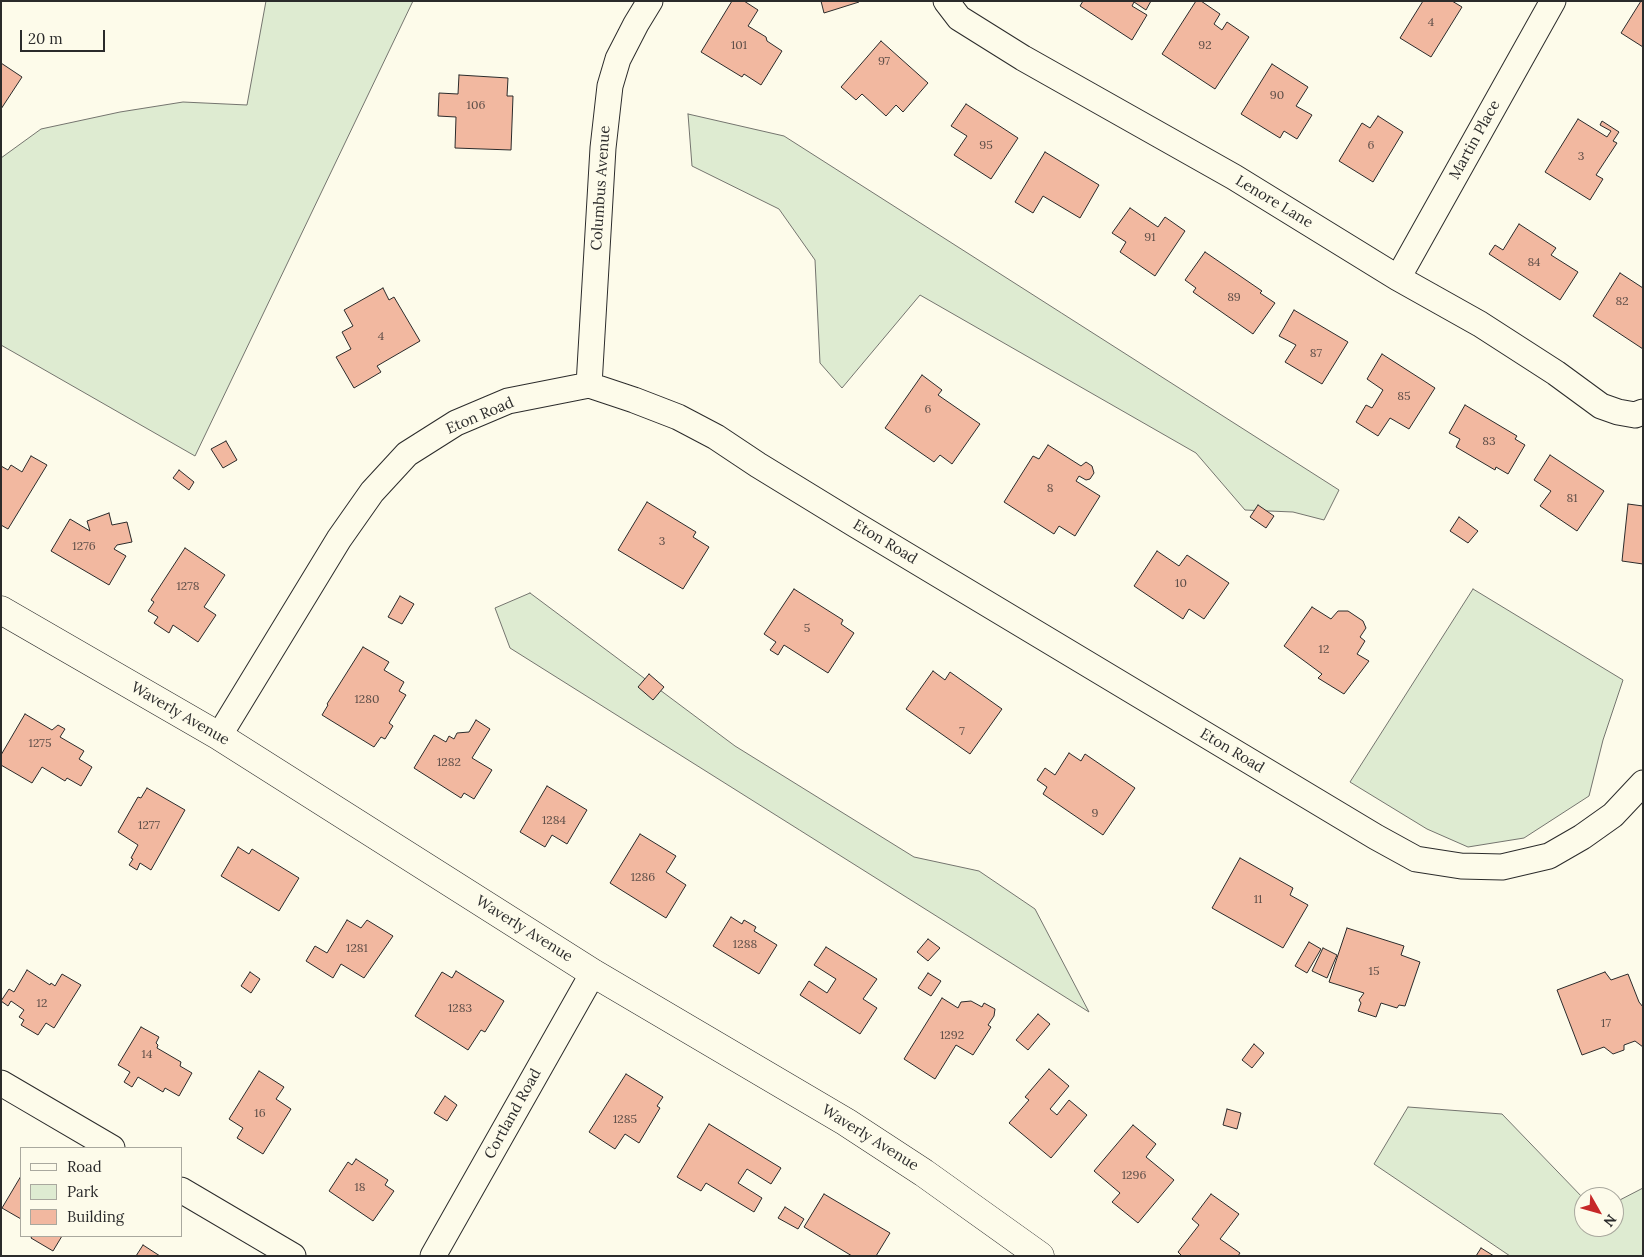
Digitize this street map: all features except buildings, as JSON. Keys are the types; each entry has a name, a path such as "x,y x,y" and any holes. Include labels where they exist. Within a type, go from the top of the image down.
{"street":[{"name":"Columbus Avenue","path":"588,385 610,86 618,59 650,1"},
{"name":"Lenore Lane","path":"946,1 959,18 1023,58 1234,177 1398,278 1480,324 1556,373 1601,406 1634,415 1643,412"},
{"name":"Martin Place","path":"1398,278 1552,1"},
{"name":"Eton Road","path":"219,736 338,539 372,492 407,454 456,423 508,401 588,385 678,417 716,437 758,465 882,540 1376,837 1416,859 1461,866 1502,867 1550,856 1582,837 1613,815 1643,783"},
{"name":"Waverly Avenue","path":"1,610 219,736 593,973 846,1122 924,1173 1040,1256"},
{"name":"Cortland Road","path":"434,1256 593,973"},
{"path":"1,1083 110,1147"},
{"path":"182,1191 293,1256"}],"green space":[{"path":"266,1 413,1 195,456 1,345 1,158 41,129 120,112 183,102 247,105"},
{"path":"688,114 784,136 1339,490 1324,520 1293,512 1245,510 1196,453 920,295 842,388 820,363 815,260 779,209 692,166"},
{"path":"1473,589 1623,680 1603,740 1589,796 1524,838 1468,847 1427,829 1350,782"},
{"path":"530,593 735,746 914,857 979,871 1035,909 1089,1012 510,648 495,608"},
{"path":"1408,1107 1502,1114 1574,1189 1574,1237 1624,1237 1624,1198 1643,1188 1643,1256 1510,1256 1374,1164"}]}
